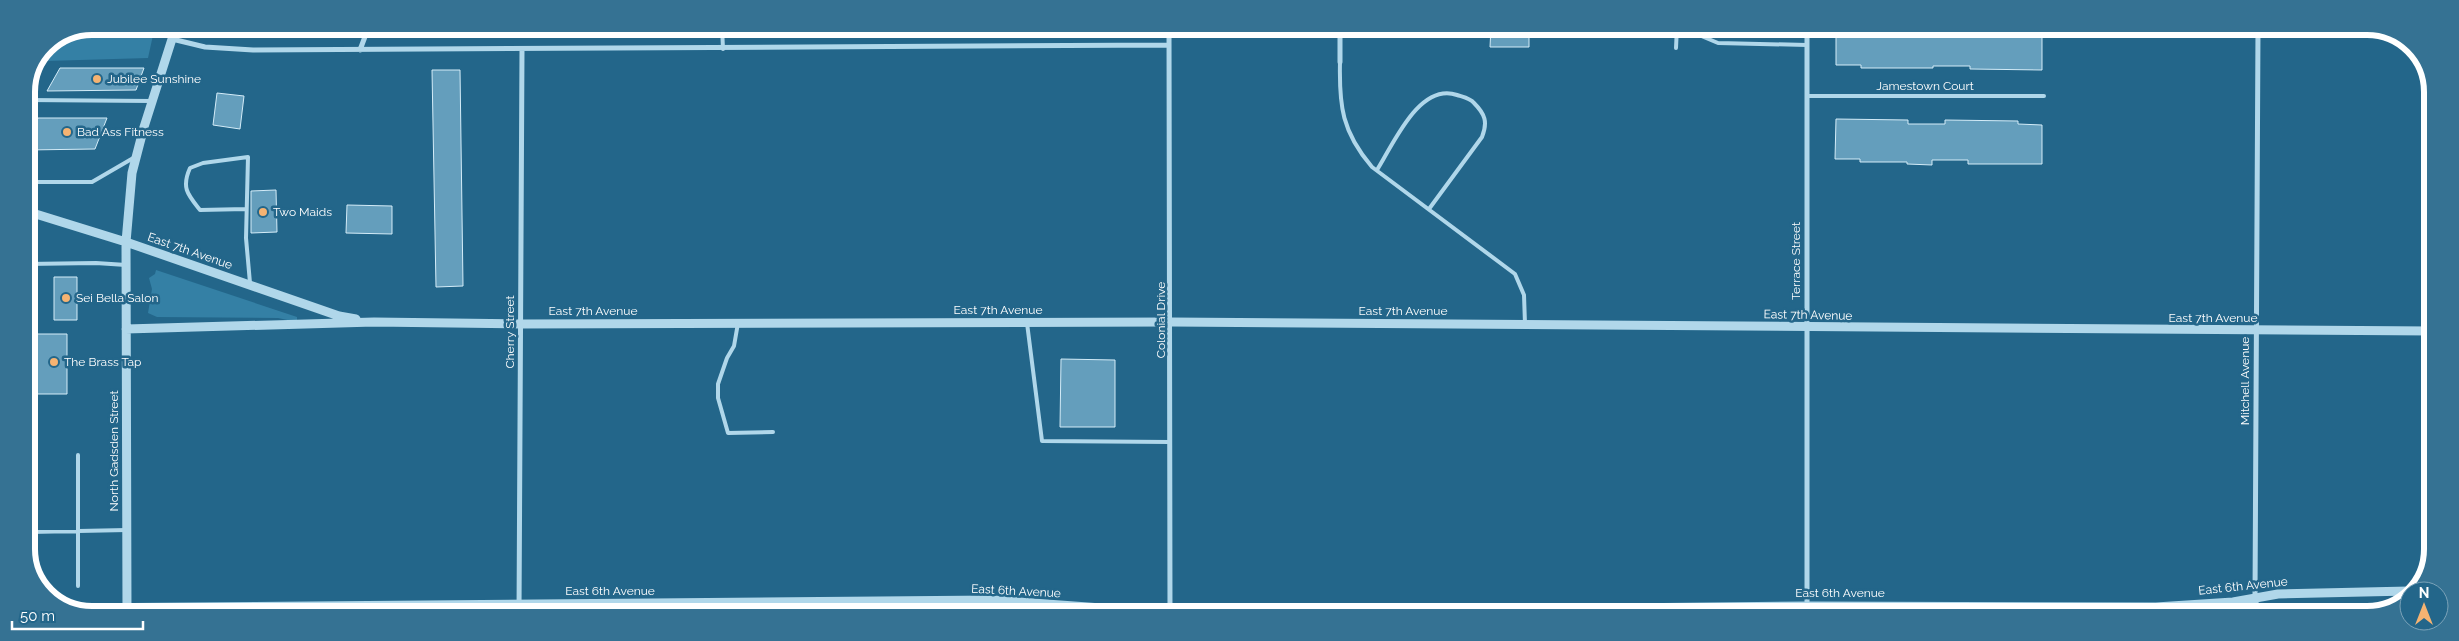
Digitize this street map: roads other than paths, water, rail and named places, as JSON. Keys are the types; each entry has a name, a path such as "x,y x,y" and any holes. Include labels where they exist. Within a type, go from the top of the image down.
{"street":[{"path":"172,35 172,39 205,47 252,50 1169,46"},
{"name":"North Gadsden Street","path":"127,606 126,242 132,173 152,101 174,35"},
{"path":"360,50 366,35"},
{"name":"Colonial Drive","path":"1169,35 1170,606"},
{"path":"1340,35 1340,62"},
{"name":"Terrace Street","path":"1807,606 1808,35"},
{"name":"Mitchell Avenue","path":"2257,606 2255,598 2255,331 2258,35"},
{"name":"Cherry Street","path":"518,606 522,50"},
{"name":"East 7th Avenue","path":"35,214 126,242 339,316 374,322"},
{"name":"East 7th Avenue","path":"126,329 374,322 738,324 1171,322 2424,332"},
{"name":"East 6th Avenue","path":"2171,606 2233,602 2278,594 2399,591"},
{"name":"East 6th Avenue","path":"639,606 993,600 1075,606"}],"lane":[{"path":"722,35 722,49"},
{"path":"1676,48 1677,35"},
{"path":"1697,35 1718,44 1807,45"},
{"path":"1340,62 1339,92 1344,120 1357,149 1377,170 1515,274 1524,295 1524,324"},
{"path":"1377,170 1422,102 1435,94 1450,93 1471,100 1483,112 1486,126 1482,137 1429,209"},
{"name":"Jamestown Court","path":"1807,96 2044,96"},
{"path":"35,100 152,101"},
{"path":"35,182 92,182 137,156"},
{"path":"246,209 200,210 186,194 186,177 190,168 203,163 248,157 246,238 250,286"},
{"path":"35,264 96,263 126,265"},
{"path":"35,305 35,325"},
{"path":"1027,323 1042,442 1170,442"},
{"path":"738,324 734,346 726,358 718,384 718,398 728,433 773,432"},
{"path":"78,456 78,586"},
{"path":"35,532 127,530"}],"place":[{"name":"Jubilee Sunshine","path":"97,79"},
{"name":"Bad Ass Fitness","path":"67,132"},
{"name":"Two Maids","path":"263,212"},
{"name":"Sei Bella Salon","path":"66,298"},
{"name":"The Brass Tap","path":"54,362"}]}
